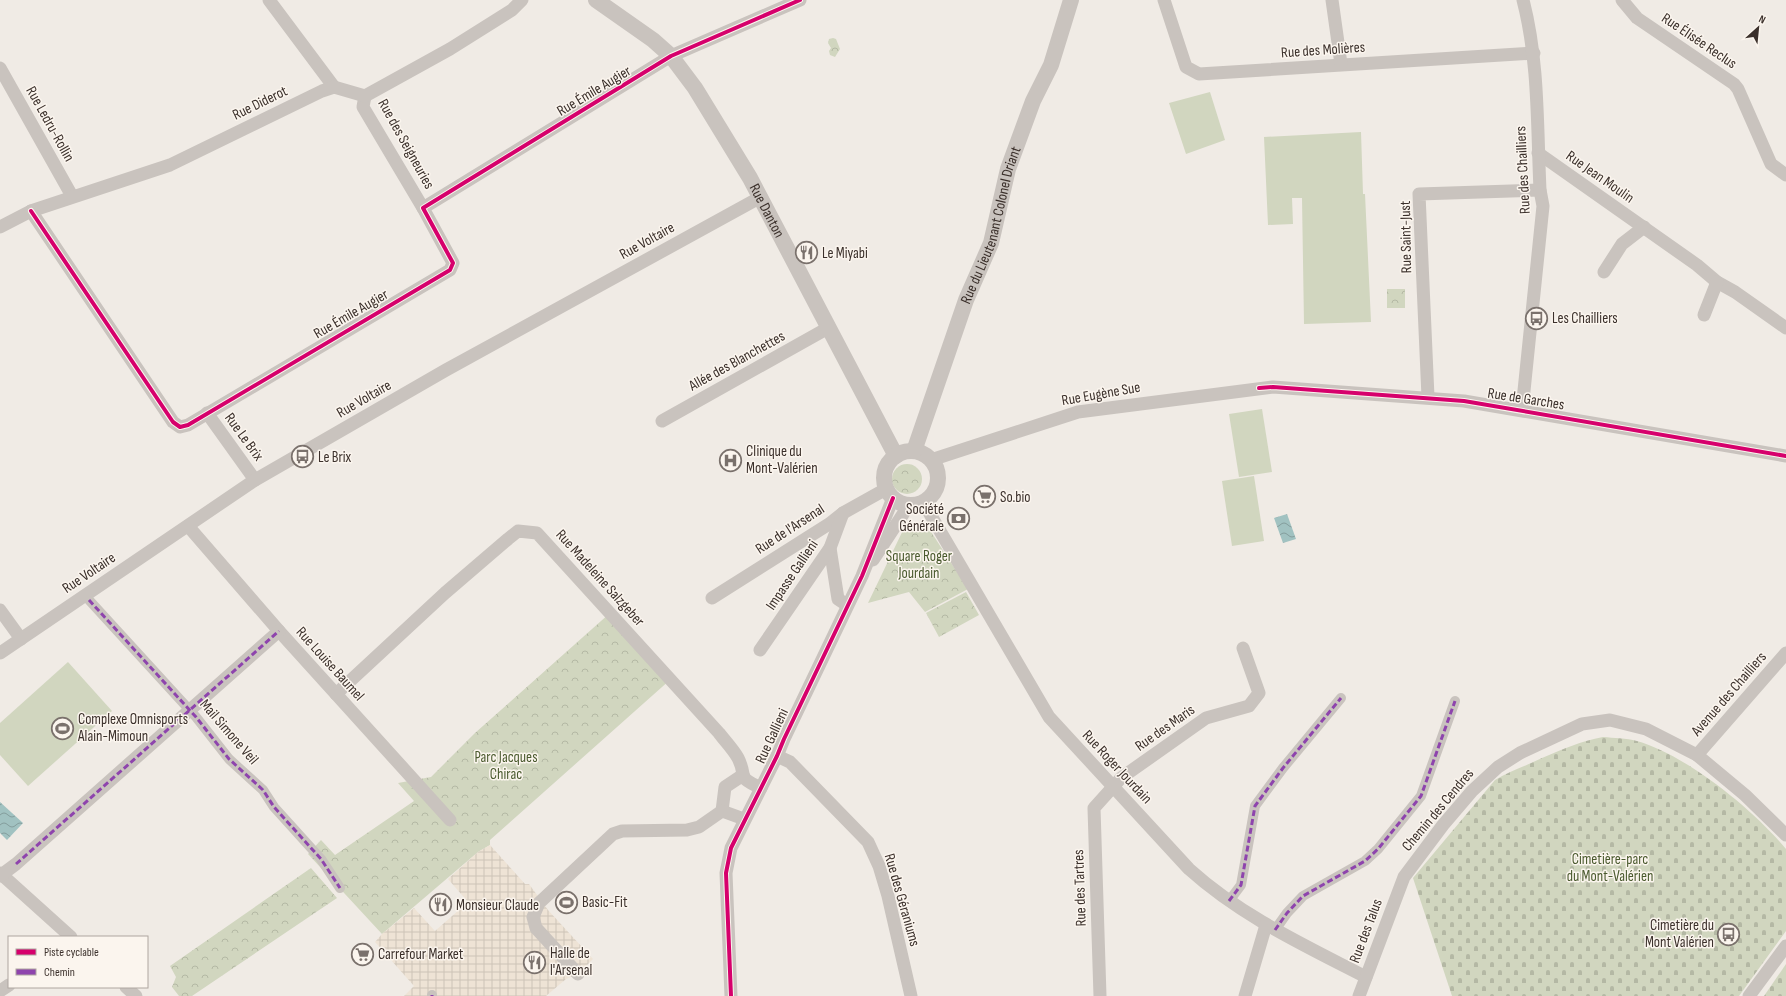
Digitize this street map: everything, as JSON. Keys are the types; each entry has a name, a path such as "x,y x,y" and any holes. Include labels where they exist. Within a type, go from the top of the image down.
{"street":[{"path":"269,0 334,87 365,96 450,49 512,10 522,0"},
{"name":"Rue Danton","path":"596,0 653,40 671,56 695,88 724,132 750,178 896,456"},
{"name":"Rue Émile Augier","path":"31,210 173,422 180,427 188,425 450,270 453,263 423,208 671,56 800,0"},
{"name":"Rue du Lieutenant Colonel Driant","path":"914,451 966,300 991,243 1008,169 1033,101 1053,59 1060,31 1071,0"},
{"name":"Rue des Molières","path":"1164,0 1186,66 1199,74 1534,53"},
{"path":"1332,0 1341,64"},
{"name":"Rue des Chailliers","path":"1522,410 1543,206 1540,190 1534,53 1531,30 1523,0"},
{"name":"Rue Élisée Reclus","path":"1622,0 1637,18 1734,84 1738,89 1771,164 1786,175"},
{"name":"Rue Ledru-Rollin","path":"0,68 72,196"},
{"name":"Rue Diderot","path":"0,228 31,210 170,164 322,90 334,87"},
{"name":"Rue des Seigneuries","path":"365,96 363,107 423,208"},
{"name":"Rue Jean Moulin","path":"1538,153 1697,265 1717,282 1735,292 1786,328"},
{"name":"Rue Saint-Just","path":"1428,397 1419,194 1540,190"},
{"name":"Rue Voltaire","path":"0,653 255,480 446,370 760,198"},
{"path":"1604,272 1622,244 1644,227"},
{"path":"1704,315 1717,282"},
{"name":"Allée des Blanchettes","path":"662,421 828,328"},
{"name":"Rue de Garches","path":"1259,388 1273,387 1428,397 1522,410 1786,456"},
{"name":"Rue Eugène Sue","path":"931,460 1078,412 1259,388"},
{"name":"Rue Le Brix","path":"207,413 255,480"},
{"path":"914,451 920,452 931,460 938,472 938,482 932,495 916,504 899,502 890,494 884,481 885,471 888,464 896,456 904,452 914,451"},
{"name":"Rue de l'Arsenal","path":"712,598 829,524 843,513 890,494"},
{"name":"Rue Gallieni","path":"732,996 726,873 731,848 744,819 777,756 862,576 890,494"},
{"name":"Rue Gallieni","path":"862,576 916,504"},
{"name":"Rue Roger Jourdain","path":"916,504 1048,717 1189,869 1210,888 1271,928 1366,977"},
{"name":"Impasse Gallieni","path":"760,650 830,548 843,513"},
{"name":"Rue Louise Baumel","path":"188,526 278,631 450,820"},
{"name":"Rue Madeleine Salzgeber","path":"336,694 445,593 508,539 518,531 537,533 719,733 738,759 743,776"},
{"path":"830,548 838,599 848,605"},
{"name":"Mail Simone Veil","path":"90,600 189,709 229,759 263,790 274,807 321,859 340,888"},
{"path":"0,610 21,639"},
{"path":"70,936 1,874 278,631"},
{"name":"Rue des Maris","path":"1114,787 1121,778 1206,718 1249,706 1260,693 1242,648"},
{"name":"Avenue des Chailliers","path":"1697,755 1786,653"},
{"path":"1229,901 1241,885 1255,806 1283,768 1341,698"},
{"path":"1245,996 1271,928 1303,896 1365,861 1378,849 1421,796 1455,701"},
{"name":"Chemin des Cendres","path":"1404,877 1443,825 1483,778 1520,753 1582,724 1610,720 1646,729 1697,755 1745,794 1786,835"},
{"name":"Rue des Géraniums","path":"777,756 790,762 868,842 879,866 888,896 911,996"},
{"path":"578,974 536,928 533,917 539,903 613,834 622,831 686,830 699,827 722,811 725,787 743,776 746,781 761,788"},
{"name":"Rue des Tartres","path":"1100,996 1094,808 1114,787"},
{"path":"722,811 744,819"},
{"name":"Rue des Talus","path":"1359,996 1404,877"},
{"path":"1749,996 1786,946"},
{"path":"127,988 136,996"}],"green space":[{"path":"829,39 836,39 840,49 835,57 830,55 829,51 831,48 828,43"},
{"path":"1210,92 1225,140 1186,154 1169,103"},
{"path":"1361,132 1363,194 1365,194 1371,322 1304,324 1302,198 1292,198 1293,224 1268,225 1264,137"},
{"path":"1387,289 1405,289 1405,308 1387,308"},
{"path":"1262,409 1272,472 1239,477 1229,414"},
{"path":"907,464 918,468 922,479 918,490 907,494 896,490 892,479 896,468"},
{"path":"1254,476 1264,541 1232,546 1222,481"},
{"name":"Square Roger Jourdain","path":"916,522 926,524 968,589 925,612 909,592 868,603 906,524"},
{"path":"966,592 979,615 939,637 926,613"},
{"name":"Parc Jacques Chirac","path":"610,613 671,679 490,840 490,845 478,852 382,934 308,854 321,840 335,855 414,801 398,783 431,777 475,733"},
{"path":"68,662 112,711 28,786 0,755 0,723"},
{"name":"Cimetière-parc du Mont-Valérien","path":"1603,737 1637,741 1676,758 1718,785 1756,817 1772,833 1786,849 1786,931 1739,996 1452,996 1413,878 1495,780 1565,748"},
{"path":"311,868 337,898 192,996 179,996 172,987 176,977 170,966"},
{"path":"1786,964 1786,996 1764,996"}],"shaded area":[{"path":"490,845 525,884 529,884 548,910 593,959 578,974 566,979 546,996 404,996 414,986 375,942 382,934 414,908 435,931 468,902 448,879 478,852"}],"water":[{"path":"1287,514 1296,539 1283,543 1274,518"},
{"path":"0,802 23,823 7,840 0,833"}],"marked path":[{"path":"89,600 196,717 229,759 263,790 274,807 321,859 340,888"},
{"path":"16,864 279,631"},
{"path":"1229,901 1241,885 1255,806 1283,768 1341,698"},
{"path":"1275,930 1287,913 1303,896 1365,861 1378,849 1421,796 1455,701"}],"cycle path":[{"path":"31,211 173,422 180,427 188,425 450,270 453,263 423,208 671,56 800,0"},
{"path":"1259,388 1273,387 1464,401 1786,456"},
{"path":"731,996 726,873 731,848 777,756 862,576 893,498"}],"place":[{"name":"Le Miyabi","path":"807,253"},
{"name":"Les Chailliers","path":"1537,318"},
{"name":"Le Brix","path":"303,457"},
{"name":"Clinique du Mont-Valérien","path":"730,460"},
{"name":"So.bio","path":"984,497"},
{"name":"Société Générale","path":"959,518"},
{"name":"Complexe Omnisports Alain-Mimoun","path":"62,728"},
{"name":"Basic-Fit","path":"567,902"},
{"name":"Monsieur Claude","path":"441,905"},
{"name":"Cimetière du Mont Valérien","path":"1729,934"},
{"name":"Carrefour Market","path":"363,954"},
{"name":"Halle de l'Arsenal","path":"535,962"}]}
